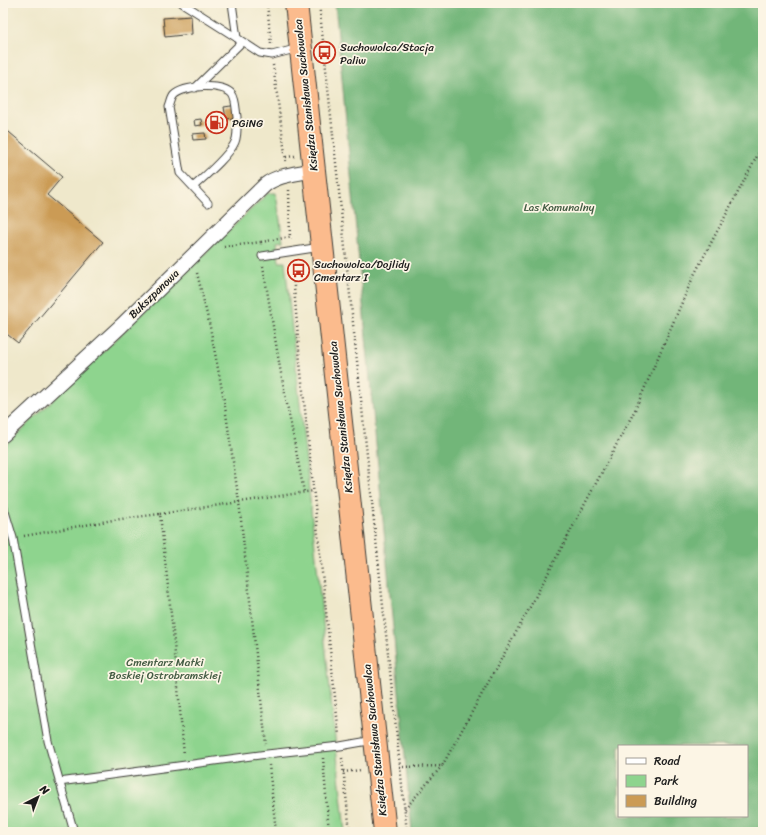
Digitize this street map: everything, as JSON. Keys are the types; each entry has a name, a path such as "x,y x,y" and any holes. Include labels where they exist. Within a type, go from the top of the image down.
{"highway":[{"name":"Księdza Stanisława Suchowolca","path":"296,3 384,832"}],"street":[{"name":"Bukszpanowa","path":"3,435 121,326 265,185 275,178 314,170"}],"lane":[{"path":"182,3 260,53 272,55 300,48"},
{"path":"232,3 239,40"},
{"path":"195,88 239,40"},
{"path":"193,187 222,160 235,142 238,126 233,95 220,86 181,90 173,96 169,106 180,173 193,187 208,203"},
{"path":"262,256 323,247"},
{"path":"3,505 13,538 40,703 48,741 74,832"},
{"path":"59,782 267,754 340,746 375,740"}],"path":[{"path":"267,3 272,55 288,175 291,251 313,491 350,832"},
{"path":"319,3 407,832"},
{"path":"405,809 442,766 530,607 635,410 694,275 763,145"},
{"path":"219,248 224,246 290,237"},
{"path":"261,242 264,274 280,368 304,492"},
{"path":"197,269 224,400 239,502 276,832"},
{"path":"13,538 113,520 313,491"},
{"path":"160,514 173,632 185,765"},
{"path":"322,748 329,832"},
{"path":"400,766 442,766"}],"green space":[{"name":"Las Komunalny","path":"335,3 763,3 763,832 412,832"},
{"name":"Cmentarz Matki Boskiej Ostrobramskiej","path":"268,193 276,193 283,241 277,242 279,262 285,262 345,832 3,832 3,448"}],"building":[{"path":"191,16 192,34 165,37 163,18"},
{"path":"238,105 240,117 226,119 224,107"},
{"name":"PGiNG","path":"211,116 219,116 220,130 213,130"},
{"path":"201,119 202,125 195,126 194,120"},
{"path":"3,127 62,177 47,195 103,242 18,343 3,331"},
{"path":"205,133 206,139 193,140 192,134"}],"place":[{"name":"Suchowolca/Stacja Paliw","path":"324,53"},
{"name":"PGiNG","path":"216,123"},
{"name":"Suchowolca/Dojlidy Cmentarz I","path":"298,270"}]}
